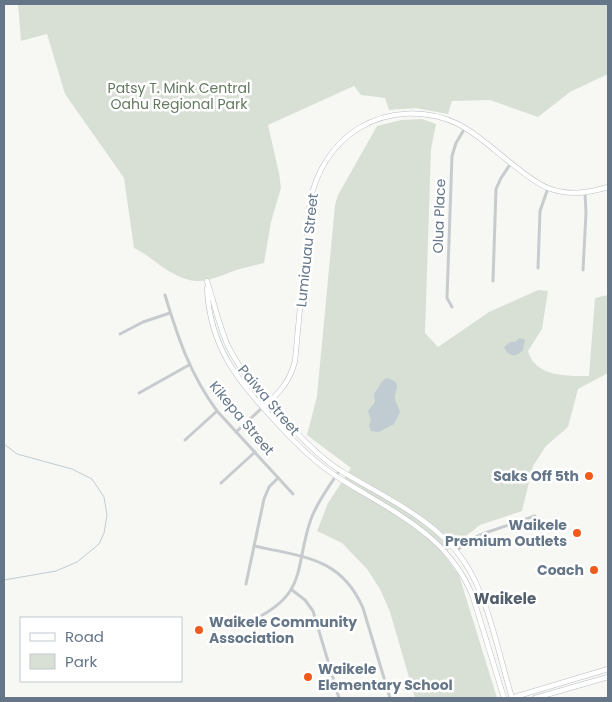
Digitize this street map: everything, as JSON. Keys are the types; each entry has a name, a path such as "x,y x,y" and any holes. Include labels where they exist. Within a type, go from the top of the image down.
{"street":[{"name":"Lumiauau Street","path":"236,432 268,403 288,381 295,361 310,202 315,181 325,161 338,144 354,132 372,122 387,117 407,114 427,115 465,128 548,188 564,192 585,193 608,187"},
{"name":"Olua Place","path":"452,308 447,298 452,156 456,143 465,128"},
{"path":"492,281 496,194 501,178 511,163"},
{"path":"538,268 540,211 548,188"},
{"path":"583,270 586,213 585,193"},
{"name":"Paiwa Street","path":"504,698 473,597 468,585 444,548 419,528 336,476 305,452 263,407 241,382 221,349 208,309 206,281 232,354 252,384 268,403 315,452 340,470 418,517 440,533 456,551 471,572 481,592 511,698"},
{"name":"Kikepa Street","path":"165,295 189,365 200,386 217,411 293,494"},
{"path":"120,334 143,322 170,313"},
{"path":"139,393 189,365"},
{"path":"185,440 217,411"},
{"path":"221,483 255,452"},
{"path":"253,620 273,609 292,590 298,578 313,513 340,470"},
{"path":"246,584 264,499 270,487 278,478"},
{"path":"454,562 456,551 469,540 535,516"},
{"path":"254,546 320,562 342,576 354,590 363,608 390,698"},
{"path":"444,548 456,551"},
{"path":"292,590 305,600 313,611 339,698"},
{"path":"511,698 608,669"},
{"path":"535,698 608,677"}],"green space":[{"name":"Patsy T. Mink Central Oahu Regional Park","path":"18,4 608,4 608,74 570,92 538,117 490,100 452,101 448,114 416,108 389,110 385,98 361,95 354,86 268,125 281,188 271,222 264,263 204,281 198,281 184,278 171,272 134,248 124,178 65,94 47,34 21,41"},
{"path":"422,119 436,124 431,149 425,333 438,347 489,312 538,290 548,291 542,329 528,351 532,360 537,366 553,373 589,376 595,298 608,295 608,373 578,389 568,427 546,446 533,466 522,511 480,525 443,554 459,575 497,698 415,698 390,612 380,589 367,569 342,543 317,531 328,503 351,468 307,435 317,396 335,205 338,195 377,126 401,120"}],"shaded area":[{"path":"520,338 525,340 523,350 515,355 508,353 504,347"},
{"path":"387,378 397,384 395,399 400,412 394,424 379,432 371,431 368,411 375,402 374,394 381,383"}],"waterway":[{"path":"4,444 17,454 72,469 92,479 104,497 107,515 104,533 99,544 77,562 56,571 4,580"}],"place":[{"name":"Saks Off 5th","path":"589,476"},
{"name":"Waikele Premium Outlets","path":"577,533"},
{"name":"Coach","path":"594,570"},
{"name":"Waikele Community Association","path":"199,630"},
{"name":"Waikele Elementary School","path":"308,677"}],"district":[{"name":"Waikele","path":"505,598"}]}
